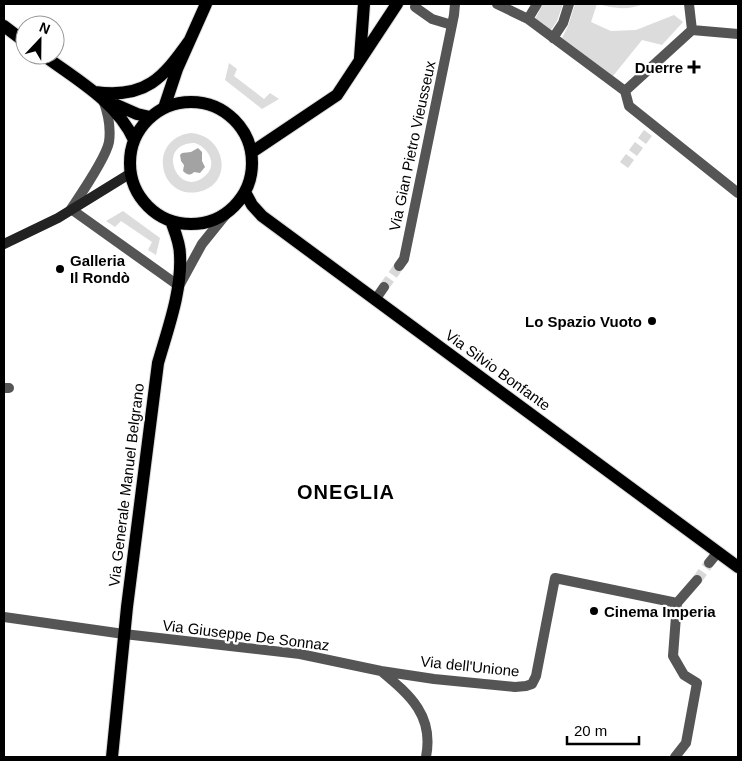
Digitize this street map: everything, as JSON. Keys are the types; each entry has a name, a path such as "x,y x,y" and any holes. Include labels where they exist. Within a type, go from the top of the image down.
{"main road":[{"path":"164,108 177,69 206,4"},
{"path":"360,60 364,4"},
{"path":"252,152 337,95 397,4"},
{"path":"4,26 15,34"},
{"path":"98,96 138,91 154,82 173,64 190,40"},
{"path":"56,65 98,96 121,117 134,140"},
{"path":"98,96 137,114 150,117"},
{"path":"192,102 219,108 231,116 248,139 252,152 252,166 245,192 227,213 210,222 190,224 171,221 156,214 144,203 135,189 130,173 130,157 134,140 140,128 150,117 164,108 178,103 192,102"},
{"path":"4,244 71,210 130,173"},
{"name":"Via Silvio Bonfante","path":"245,192 252,205 262,216 738,567"},
{"name":"Via Generale Manuel Belgrano","path":"112,757 124,634 158,363 179,286 180,254 171,221"}],"street":[{"name":"Via Gian Pietro Vieusseux","path":"399,266 404,259 445,74 455,4"},
{"path":"497,4 528,19 625,91 629,106 650,129 738,194"},
{"path":"528,19 537,4"},
{"path":"553,38 563,23 569,4"},
{"path":"689,4 692,30"},
{"path":"415,7 432,19 451,28"},
{"path":"625,91 692,30 738,34"},
{"path":"98,96 107,111 110,128 109,143 105,154 71,210 179,286 202,244 227,213"},
{"path":"375,300 384,287"},
{"path":"710,563 718,552"},
{"name":"Via dell'Unione","path":"381,670 443,680 515,687 532,684 536,676 555,578 677,604"},
{"path":"675,757 686,743 697,683 684,675 673,656 677,604 697,580"},
{"name":"Via Giuseppe De Sonnaz","path":"4,618 300,654 381,670 404,690 424,716 428,749 426,757"}],"shaded area":[{"path":"543,4 563,4 557,21 551,30 535,19"},
{"path":"575,4 597,4 591,22 611,31 636,30 674,15 683,22 662,45 642,40 613,76 562,38"},
{"path":"597,4 643,4 615,8"},
{"path":"229,63 237,69 234,76 264,99 270,93 279,99 262,109 225,80"},
{"path":"190,133 202,136 212,142 218,151 221,171 217,180 210,188 198,192 185,192 174,187 167,178 163,168 163,157 168,146 176,138","holes":["195,143 208,153 211,167 205,176 195,181 186,181 179,176 175,168 173,160 175,152 183,145"]},
{"path":"198,148 202,152 202,161 205,167 200,173 187,174 183,171 184,165 180,155"},
{"path":"123,211 160,238 156,255 148,250 152,242 121,221 115,227 106,221"}],"tunnel":[{"path":"624,165 648,133"},
{"path":"384,287 399,266"},
{"path":"697,580 709,563"}],"place":[{"name":"Duerre","path":"694,67"},
{"name":"Galleria Il Rondò","path":"60,269"},
{"name":"Lo Spazio Vuoto","path":"652,321"},
{"name":"Cinema Imperia","path":"594,611"}],"district":[{"name":"ONEGLIA","path":"346,492"}]}
